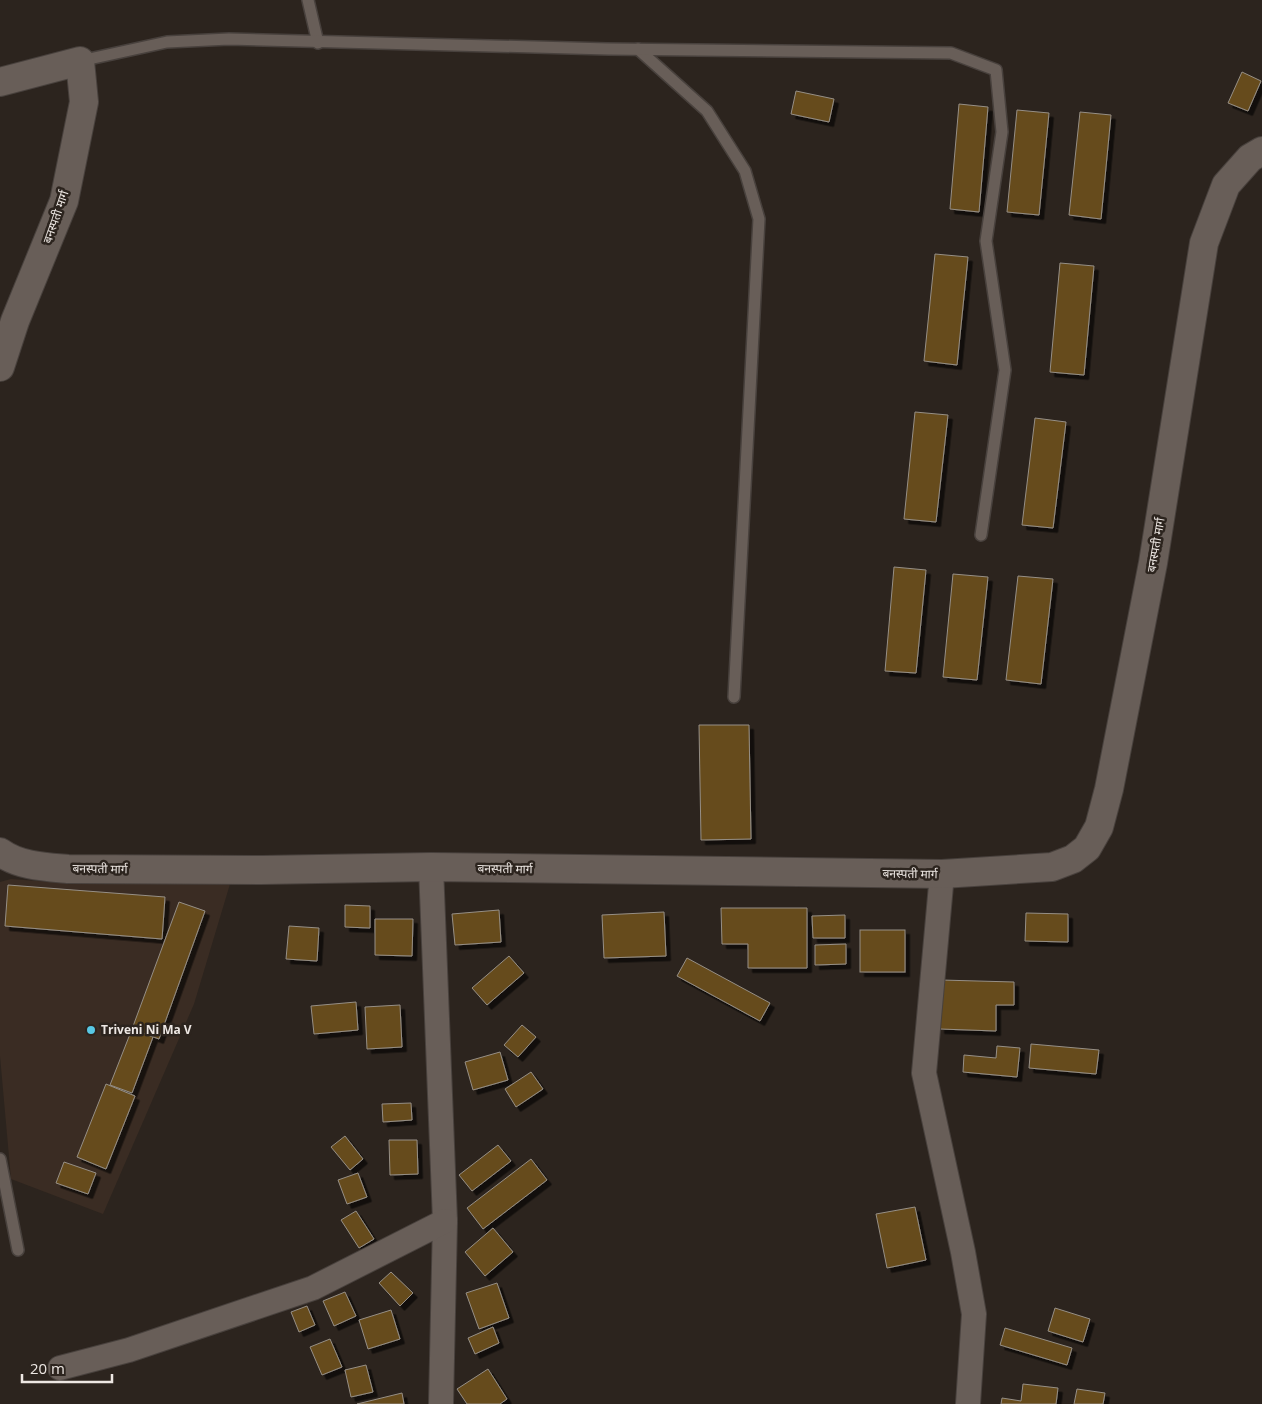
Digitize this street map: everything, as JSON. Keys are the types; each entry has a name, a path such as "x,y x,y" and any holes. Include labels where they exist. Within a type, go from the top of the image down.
{"street":[{"path":"0,82 80,61"},
{"name":"बनस्पती मार्ग","path":"0,367 15,321 64,201 84,102 80,61"},
{"name":"बनस्पती मार्ग","path":"0,852 9,858 39,866 68,868 262,870 431,867 942,874 1052,867 1073,859 1087,848 1099,828 1153,563 1204,243 1226,185 1250,158 1262,151"},
{"path":"431,867 445,1221 441,1404"},
{"path":"942,874 924,1073 963,1252 974,1314 968,1404"},
{"path":"60,1368 128,1350 313,1288 445,1221"}],"lane":[{"path":"308,0 318,43"},
{"path":"80,61 166,42 229,38 318,43 951,53 996,70 1002,132 986,242 1005,370 981,535"},
{"path":"638,49 707,112 744,171 759,219 734,697"},
{"path":"0,1159 18,1250"}],"shaded area":[{"name":"Triveni Ni Ma V","path":"11,879 51,882 230,884 194,1004 103,1214 11,1179 0,1056 0,882"}],"building":[{"path":"1242,72 1261,81 1248,111 1228,103"},
{"path":"796,91 834,99 829,122 791,114"},
{"path":"959,104 988,107 979,212 950,209"},
{"path":"1017,110 1049,113 1039,215 1007,212"},
{"path":"1080,112 1111,115 1101,219 1069,215"},
{"path":"935,254 968,257 957,365 924,361"},
{"path":"1060,263 1094,266 1084,375 1050,372"},
{"path":"915,412 948,415 936,522 904,519"},
{"path":"1035,418 1066,422 1053,528 1022,525"},
{"path":"894,567 926,570 916,673 885,671"},
{"path":"953,574 988,577 977,680 943,677"},
{"path":"1018,576 1053,579 1041,684 1006,680"},
{"path":"699,725 749,725 751,839 701,840"},
{"path":"8,885 165,897 162,939 5,926"},
{"path":"179,902 205,911 159,1039 132,1029"},
{"path":"345,905 370,906 370,928 345,927"},
{"path":"721,908 807,908 807,968 748,968 748,944 722,944"},
{"path":"499,910 501,942 455,945 452,914"},
{"path":"664,912 666,956 604,958 602,915"},
{"path":"1026,913 1068,914 1068,942 1025,941"},
{"path":"845,915 845,938 813,938 812,916"},
{"path":"375,919 413,919 412,956 375,955"},
{"path":"289,926 319,928 317,961 286,959"},
{"path":"860,930 905,930 905,972 860,972"},
{"path":"846,944 846,964 815,965 815,945"},
{"path":"509,956 524,973 487,1005 472,988"},
{"path":"687,958 770,1003 760,1021 677,976"},
{"path":"941,980 1014,982 1014,1005 996,1005 996,1031 940,1029"},
{"path":"356,1002 358,1030 314,1034 311,1006"},
{"path":"400,1005 402,1047 367,1049 365,1007"},
{"path":"522,1025 536,1037 518,1057 504,1045"},
{"path":"132,1029 153,1037 132,1093 110,1085"},
{"path":"1031,1044 1099,1050 1096,1074 1029,1068"},
{"path":"997,1046 1020,1048 1017,1077 963,1072 964,1055 996,1058"},
{"path":"500,1052 508,1080 473,1090 465,1062"},
{"path":"531,1072 543,1089 516,1107 505,1089"},
{"path":"106,1084 135,1096 106,1169 77,1157"},
{"path":"411,1103 412,1120 383,1122 382,1104"},
{"path":"345,1136 363,1159 350,1170 331,1147"},
{"path":"389,1140 417,1140 418,1174 390,1175"},
{"path":"498,1145 511,1161 472,1191 459,1175"},
{"path":"531,1159 547,1180 483,1229 467,1208"},
{"path":"64,1162 96,1173 88,1194 56,1183"},
{"path":"358,1173 367,1197 347,1204 338,1180"},
{"path":"915,1207 926,1260 887,1268 876,1214"},
{"path":"356,1211 374,1239 359,1248 341,1220"},
{"path":"493,1228 513,1252 485,1276 465,1252"},
{"path":"391,1272 413,1293 400,1306 379,1283"},
{"path":"497,1283 509,1318 479,1329 466,1293"},
{"path":"345,1292 356,1316 334,1326 323,1301"},
{"path":"307,1306 315,1325 299,1332 291,1312"},
{"path":"1055,1308 1090,1319 1083,1342 1048,1331"},
{"path":"391,1310 400,1339 368,1349 359,1320"},
{"path":"493,1327 499,1343 475,1354 468,1338"},
{"path":"1005,1328 1072,1348 1067,1365 1000,1345"},
{"path":"330,1339 342,1367 322,1375 310,1347"},
{"path":"366,1365 373,1392 351,1397 345,1370"},
{"path":"488,1369 507,1399 500,1404 467,1404 457,1389"},
{"path":"1023,1384 1058,1388 1056,1404 1001,1404 1002,1398 1021,1401"},
{"path":"1077,1389 1105,1393 1103,1404 1074,1404"},
{"path":"402,1393 404,1404 357,1404"}],"place":[{"name":"Triveni Ni Ma V","path":"91,1030"}]}
